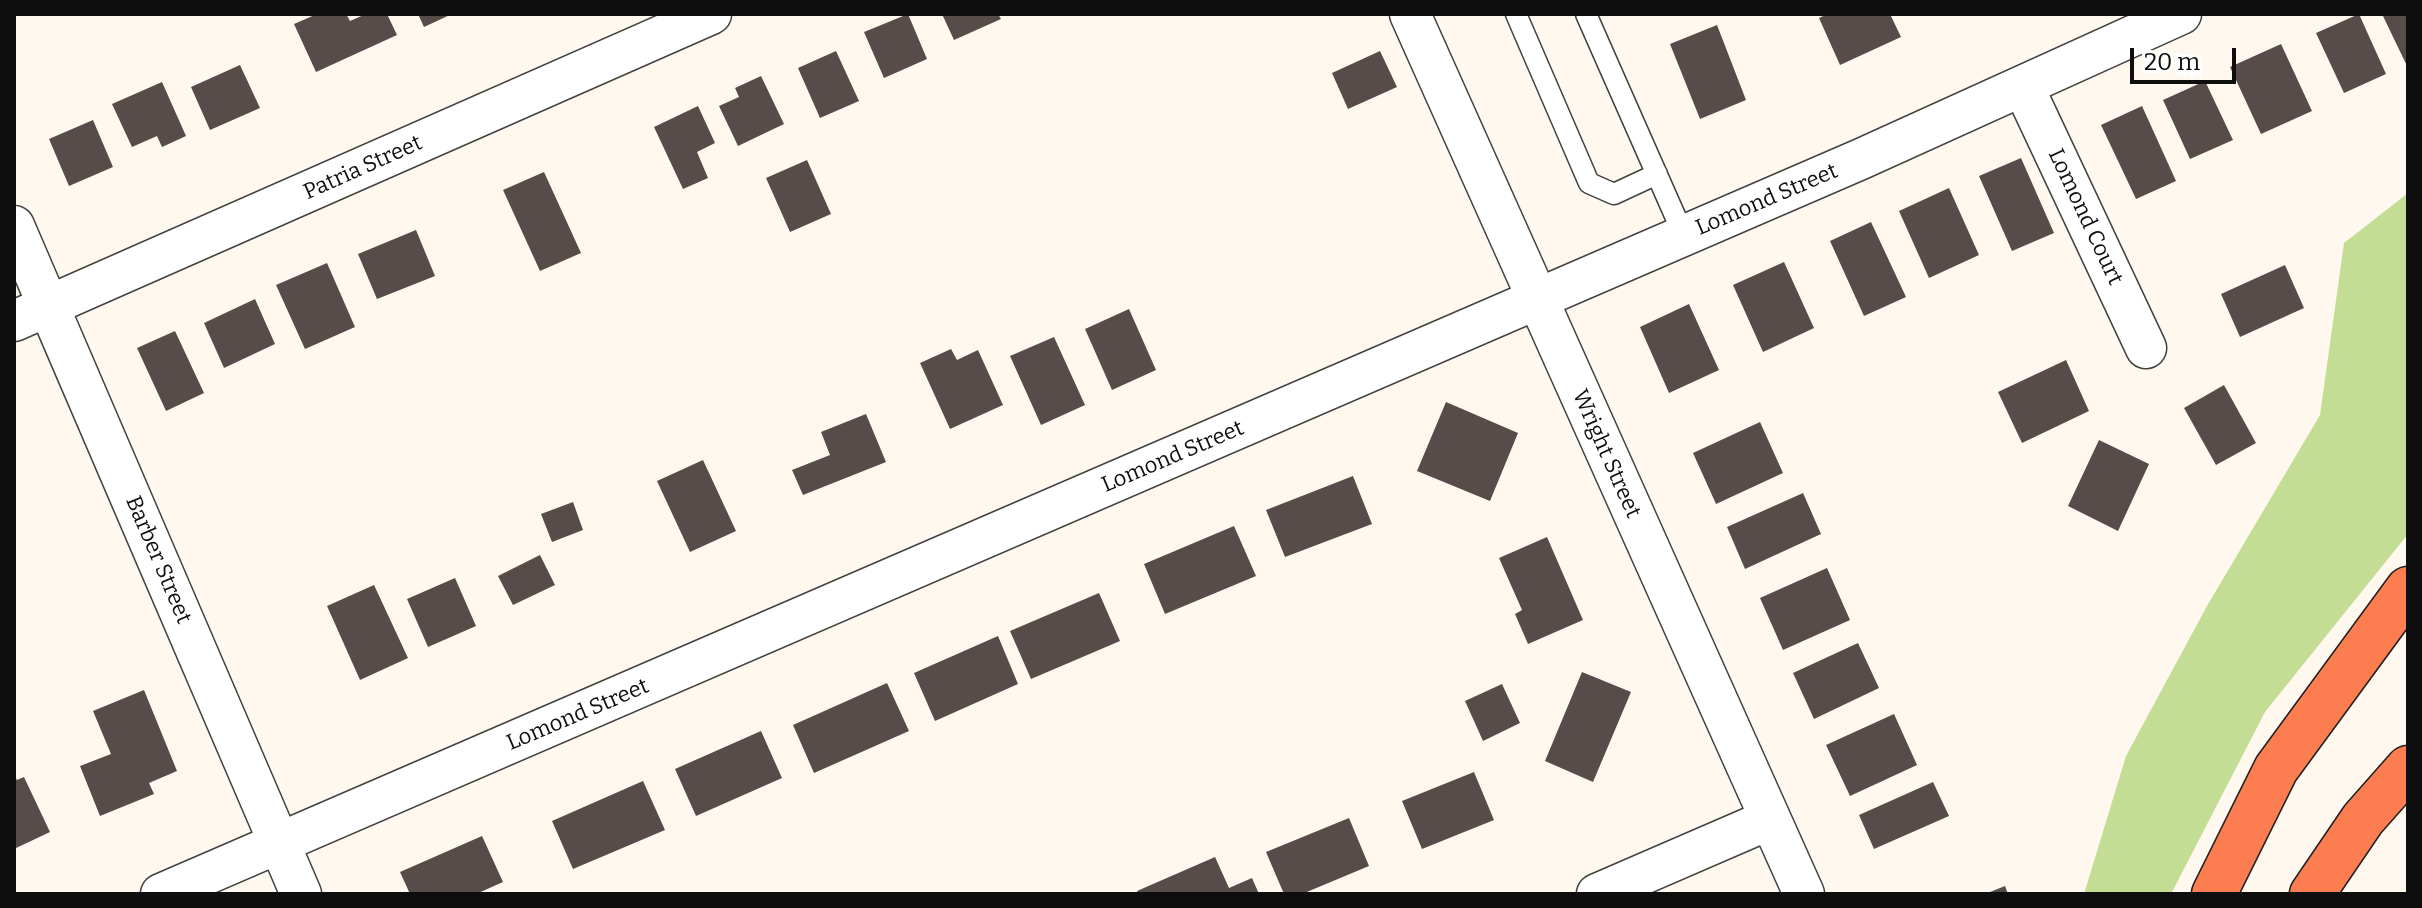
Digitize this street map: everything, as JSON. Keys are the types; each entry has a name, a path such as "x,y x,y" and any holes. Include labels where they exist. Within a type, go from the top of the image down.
{"highway":[{"path":"2214,894 2276,769 2408,589"},
{"path":"2312,894 2363,819 2408,768"}],"street":[{"name":"Patria Street","path":"32,314 711,14"},
{"name":"Lomond Street","path":"161,894 1684,236 2181,14"},
{"name":"Wright Street","path":"1416,16 1768,820 1804,894"},
{"name":"Lomond Court","path":"2023,86 2146,348"},
{"name":"Barber Street","path":"14,226 32,314 301,894"},
{"path":"1597,894 1768,820"}],"lane":[{"path":"1516,14 1589,183 1614,194 1657,174"},
{"path":"1586,14 1684,236"}],"green space":[{"path":"2408,193 2408,534 2265,712 2171,894 2084,894 2126,756 2207,606 2320,415 2344,243"}],"building":[{"path":"317,14 346,14 350,21 366,14 387,14 397,35 316,72 294,24"},
{"path":"418,14 452,14 424,27"},
{"path":"908,14 927,59 884,78 864,32"},
{"path":"942,14 998,14 1001,19 954,40"},
{"path":"1828,14 1890,14 1901,37 1840,65 1819,18"},
{"path":"2359,14 2386,74 2344,93 2316,33"},
{"path":"2382,14 2408,14 2408,68"},
{"path":"1717,25 1746,100 1700,119 1670,44"},
{"path":"2281,44 2312,111 2261,134 2230,67"},
{"path":"836,51 859,101 820,118 798,68"},
{"path":"1380,51 1397,87 1348,109 1332,73"},
{"path":"240,65 260,108 210,130 191,87"},
{"path":"761,76 784,124 738,146 719,106 739,97 735,88"},
{"path":"2205,81 2233,140 2190,159 2163,100"},
{"path":"162,82 186,136 162,147 157,136 132,147 112,104"},
{"path":"698,106 715,143 697,152 708,178 683,189 654,127"},
{"path":"2142,106 2176,181 2136,199 2101,125"},
{"path":"93,120 113,167 69,186 49,139"},
{"path":"2021,158 2054,233 2012,251 1979,176"},
{"path":"807,160 831,214 790,232 766,178"},
{"path":"544,172 581,253 540,271 503,190"},
{"path":"1949,188 1979,255 1929,278 1899,211"},
{"path":"1871,222 1906,297 1864,316 1830,241"},
{"path":"416,230 435,276 377,299 358,254"},
{"path":"1784,262 1814,328 1763,352 1733,285"},
{"path":"327,263 355,327 305,349 276,285"},
{"path":"2285,265 2304,308 2240,337 2221,294"},
{"path":"255,299 275,344 224,368 204,323"},
{"path":"1689,304 1719,370 1669,393 1640,327"},
{"path":"1129,309 1156,370 1112,390 1085,329"},
{"path":"175,331 204,393 166,411 137,348"},
{"path":"1054,337 1085,405 1041,425 1010,356"},
{"path":"951,349 957,360 978,350 1003,405 950,429 920,363"},
{"path":"2066,360 2089,411 2022,443 1998,392"},
{"path":"2224,385 2256,443 2216,465 2184,408"},
{"path":"1446,402 1518,433 1490,501 1417,471"},
{"path":"866,414 886,462 803,495 792,470 830,455 821,432"},
{"path":"1760,422 1783,473 1716,504 1693,453"},
{"path":"2099,440 2149,464 2118,531 2068,506"},
{"path":"703,460 736,531 690,552 657,481"},
{"path":"1353,476 1372,524 1285,557 1266,510"},
{"path":"1803,493 1821,534 1745,569 1727,527"},
{"path":"573,502 583,530 552,542 541,514"},
{"path":"1234,526 1256,576 1165,614 1144,564"},
{"path":"1547,537 1583,620 1528,644 1515,614 1522,610 1499,558"},
{"path":"540,555 555,585 513,605 498,576"},
{"path":"1827,568 1850,620 1783,650 1760,598"},
{"path":"455,578 476,626 428,647 407,599"},
{"path":"374,585 408,658 360,680 327,606"},
{"path":"1099,593 1120,641 1031,679 1010,631"},
{"path":"998,636 1018,684 935,721 914,673"},
{"path":"1858,643 1879,688 1814,719 1793,673"},
{"path":"1582,672 1631,692 1593,782 1545,761"},
{"path":"887,683 909,731 814,773 793,725"},
{"path":"1502,684 1520,723 1483,741 1465,701"},
{"path":"144,690 177,771 149,783 154,794 100,816 80,766 111,754 93,711"},
{"path":"1894,714 1917,765 1850,796 1826,745"},
{"path":"761,731 782,778 696,816 675,769"},
{"path":"1474,772 1494,820 1422,849 1402,801"},
{"path":"14,775 17,780 24,777 50,832 14,849"},
{"path":"643,781 665,830 573,869 552,821"},
{"path":"1933,782 1949,816 1874,849 1859,815"},
{"path":"1349,818 1369,866 1302,894 1284,894 1266,852"},
{"path":"482,836 503,882 476,894 410,894 400,872"},
{"path":"1215,857 1229,888 1252,878 1259,894 1139,894 1137,891"},
{"path":"2005,886 2008,894 1985,894"}]}
